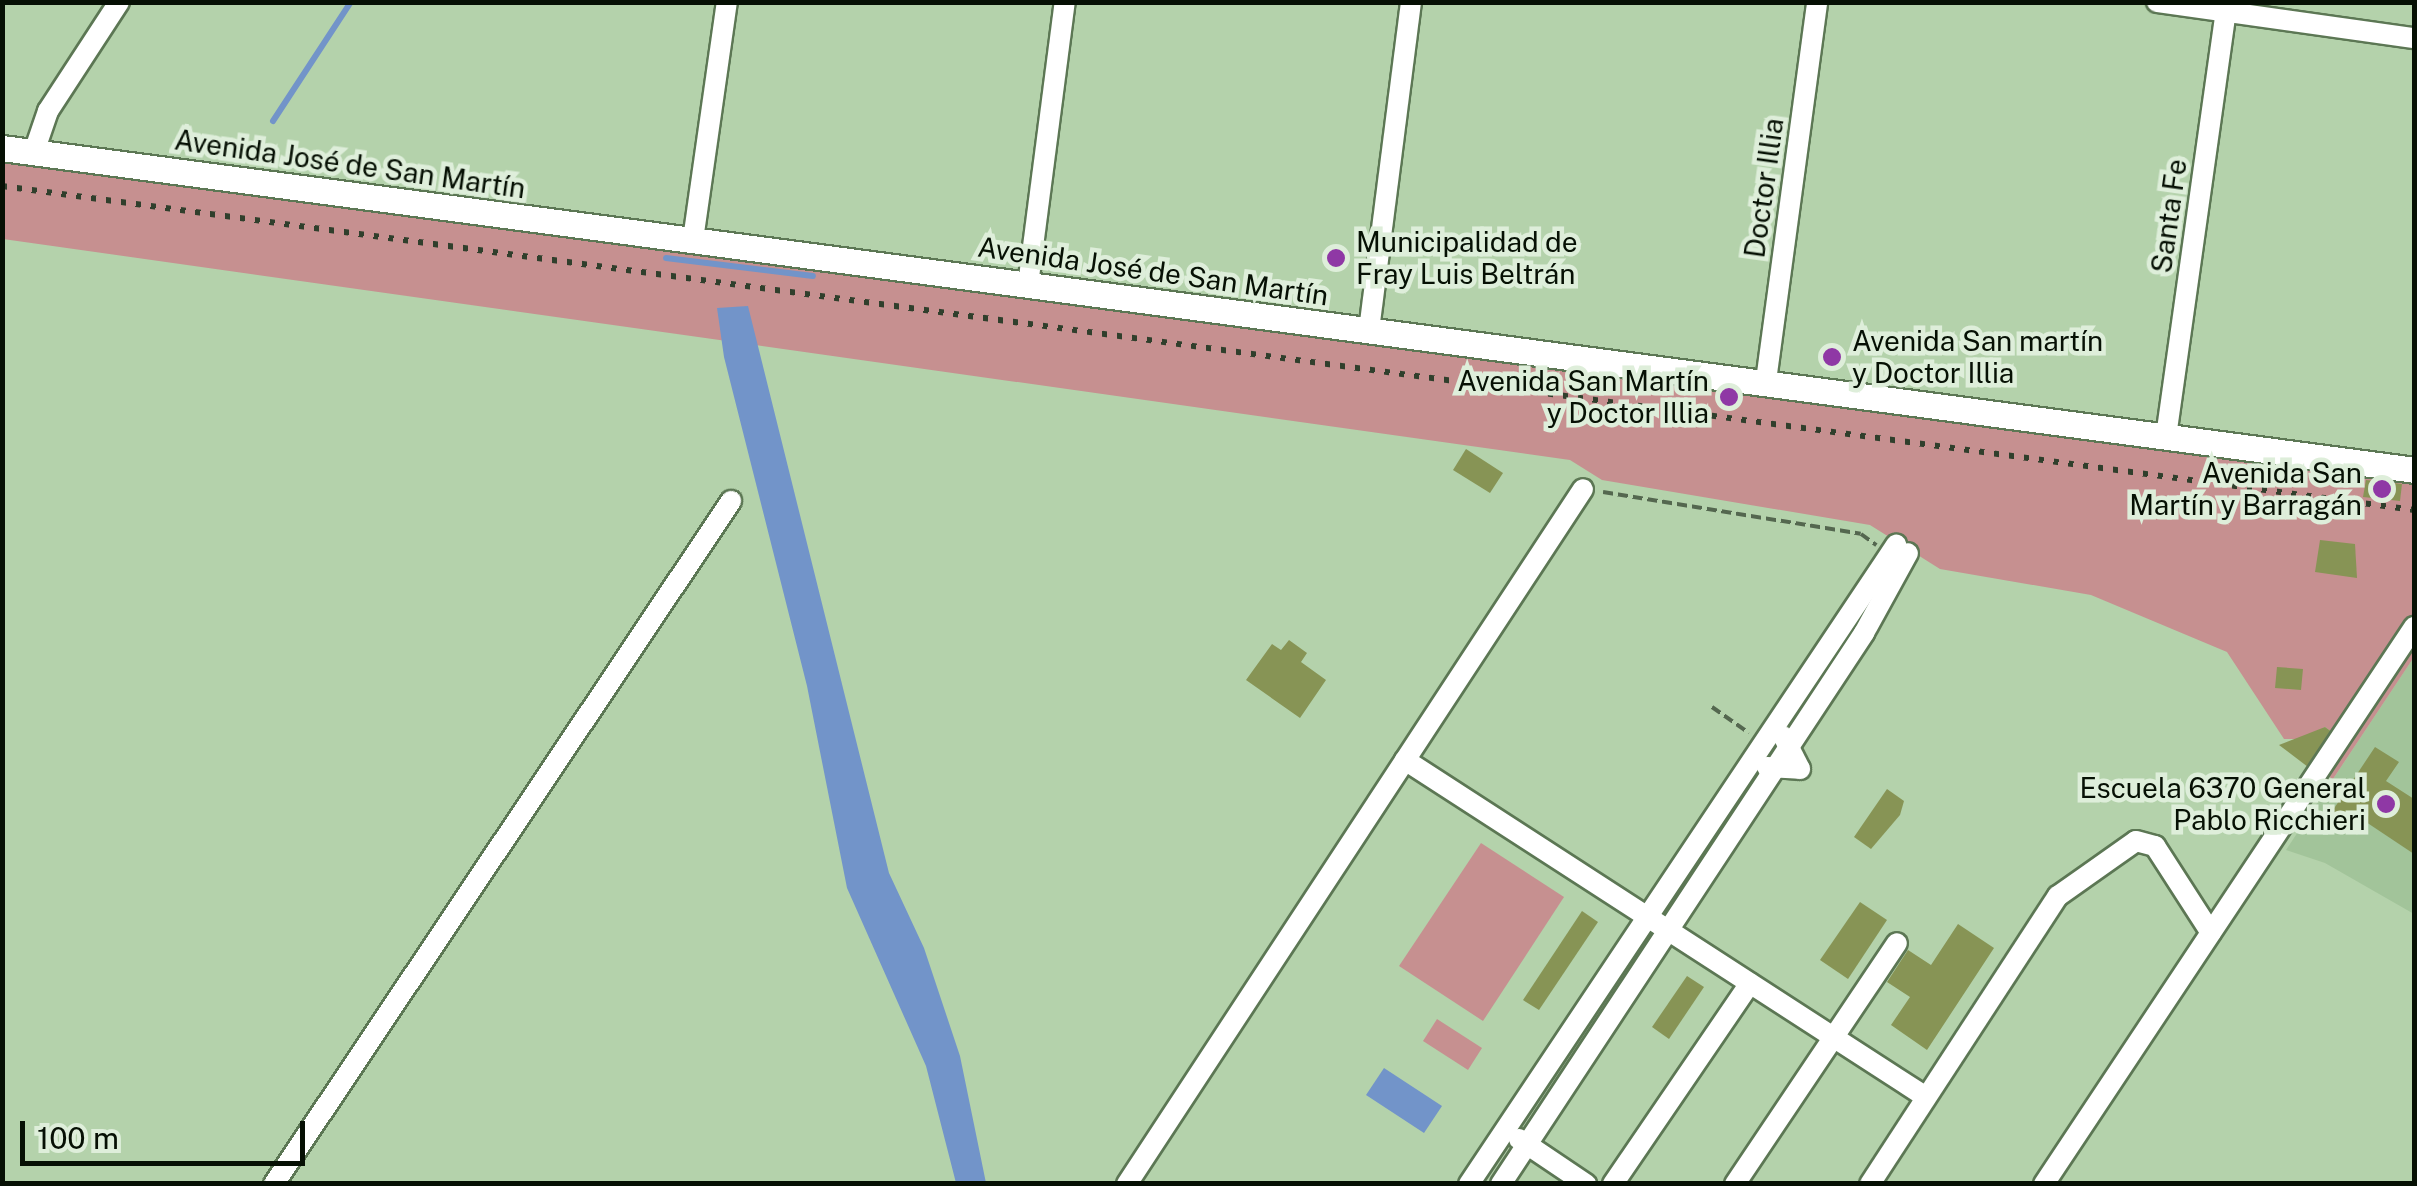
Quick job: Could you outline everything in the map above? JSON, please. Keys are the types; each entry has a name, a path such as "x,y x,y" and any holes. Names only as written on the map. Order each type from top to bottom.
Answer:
{"main road":[{"name":"Avenida José de San Martín","path":"2,148 2414,470"}],"street":[{"path":"34,152 48,110 119,2"},
{"path":"693,240 727,2"},
{"path":"1028,286 1066,2"},
{"path":"1369,330 1411,2"},
{"name":"Doctor Illia","path":"1766,382 1817,2"},
{"path":"2156,2 2226,7 2414,38"},
{"name":"Santa Fe","path":"2166,437 2226,7"},
{"path":"1127,1184 1583,489"},
{"path":"274,1184 731,501"},
{"path":"1773,770 1800,768 1792,742 1898,551"},
{"path":"1469,1184 1763,743 1898,551"},
{"path":"2044,1184 2414,627"},
{"path":"1763,743 1792,742"},
{"path":"1763,743 1773,770"},
{"path":"1405,760 1926,1098"},
{"path":"1501,1184 1773,770"},
{"path":"1870,1184 2058,896 2136,841 2155,846 2211,933"},
{"path":"1734,1184 1897,944"},
{"path":"1613,1184 1750,983"},
{"path":"1506,1129 1586,1184"}],"path":[{"path":"1583,489 1861,534 1898,551"},
{"path":"1712,707 1763,743"}],"shaded area":[{"path":"3,148 2414,470 2414,657 2333,779 2324,774 2346,742 2325,727 2305,739 2284,739 2227,652 2091,595 1940,569 1870,525 1602,480 1570,460 3,239"},
{"path":"2414,657 2414,914 2325,863 2286,850"},
{"path":"1481,843 1564,897 1483,1021 1399,966"},
{"path":"1437,1019 1482,1048 1468,1070 1423,1041"}],"water":[{"path":"748,306 889,873 924,948 960,1056 986,1183 956,1183 926,1066 847,888 807,686 724,357 717,308"},
{"path":"1384,1068 1442,1106 1424,1133 1366,1095"}],"building":[{"path":"1466,449 1503,473 1490,493 1453,470"},
{"path":"2366,480 2402,484 2400,501 2363,497"},
{"path":"2320,540 2355,544 2357,578 2315,572"},
{"path":"1289,640 1307,653 1301,662 1326,680 1300,718 1246,680 1272,644 1281,650"},
{"path":"2277,667 2303,669 2301,690 2275,688"},
{"path":"2325,727 2332,732 2308,767 2279,745"},
{"path":"2375,747 2399,762 2386,781 2414,799 2414,854 2354,814 2346,827 2329,816"},
{"path":"1887,789 1904,801 1900,815 1871,849 1854,837"},
{"path":"1860,902 1887,920 1848,979 1820,960"},
{"path":"1582,911 1598,922 1539,1010 1523,1000"},
{"path":"1958,924 1994,948 1927,1050 1891,1025 1910,997 1887,982 1908,950 1931,965"},
{"path":"1687,976 1704,987 1669,1039 1652,1027"}],"waterway":[{"path":"273,121 351,2"},
{"path":"666,258 813,276"}],"railway":[{"path":"2,186 2414,510"}],"place":[{"name":"Municipalidad de Fray Luis Beltrán","path":"1336,258"},
{"name":"Avenida San martín y Doctor Illia","path":"1832,357"},
{"name":"Avenida San Martín y Doctor Illia","path":"1729,397"},
{"name":"Avenida San Martín y Barragán","path":"2382,489"},
{"name":"Escuela 6370 General Pablo Ricchieri","path":"2386,804"}]}
